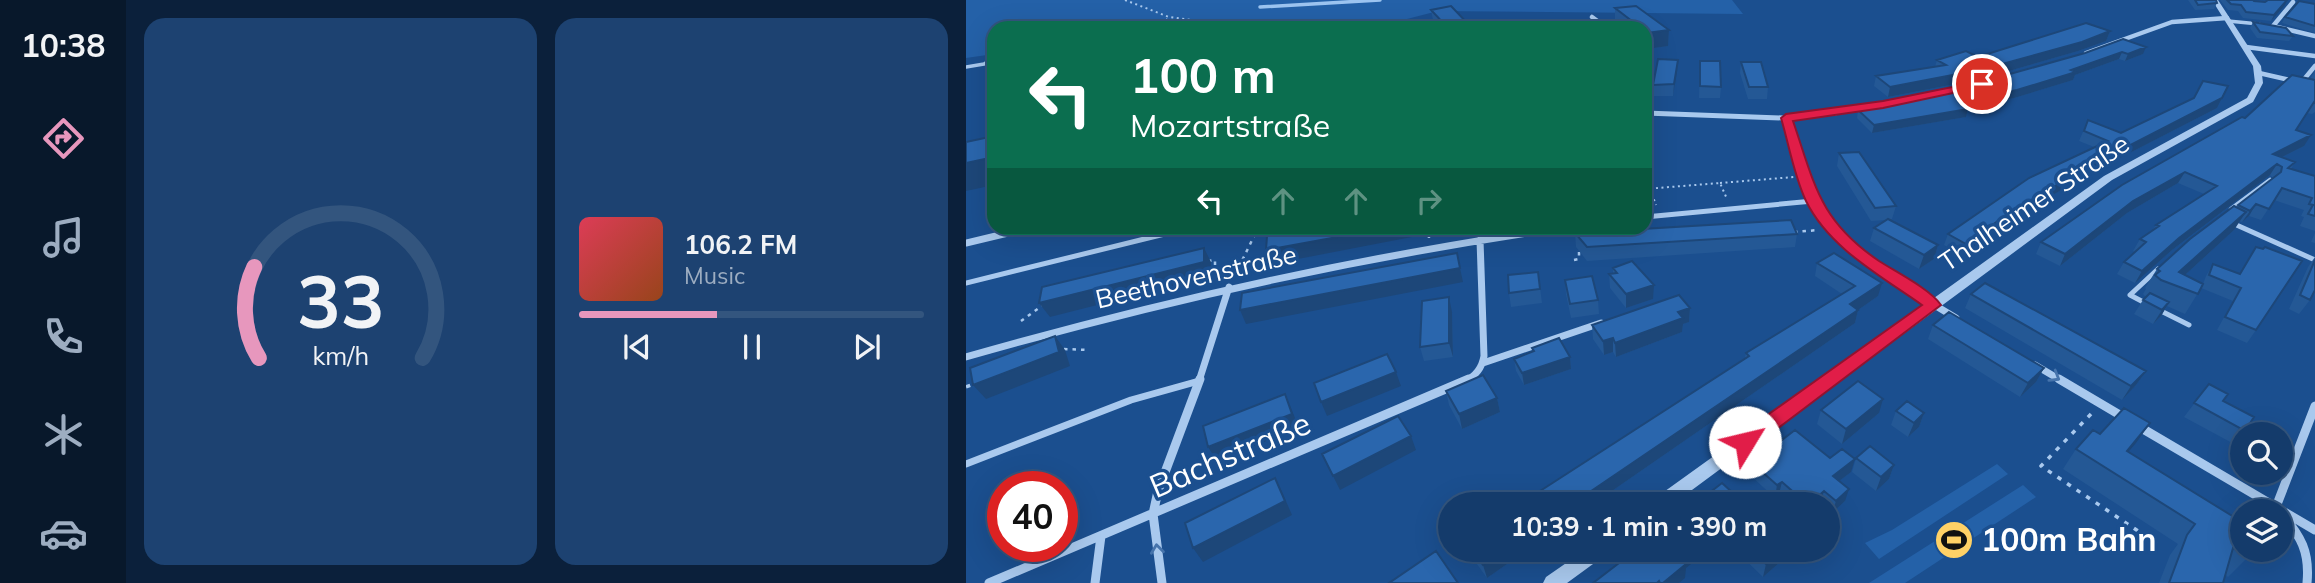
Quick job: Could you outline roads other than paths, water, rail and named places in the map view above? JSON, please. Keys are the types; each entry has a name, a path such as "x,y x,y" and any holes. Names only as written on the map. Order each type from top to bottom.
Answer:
{"street":[{"path":"2215,0 2246,47 2259,73 2304,84 2315,65"},
{"path":"2286,0 2304,4"},
{"path":"2293,2 2273,26 2315,36"},
{"path":"1592,17 1597,21"},
{"path":"2080,56 2167,22 2199,17 2228,19"},
{"path":"2246,47 2315,56"},
{"name":"Thalheimer Straße","path":"1676,492 2108,178 2243,106 2255,93 2259,73"},
{"path":"1652,113 1786,118 1834,113 1914,98"},
{"path":"1786,118 1813,201 1833,230 1863,256 1933,305 1969,326"},
{"path":"1652,217 1813,201"},
{"path":"966,243 1000,235"},
{"name":"Beethovenstraße","path":"966,357 1229,287 1514,235"},
{"path":"1480,240 1483,363"},
{"path":"1162,583 1153,514 1158,491 1199,381 1229,287"},
{"name":"Bachstraße","path":"989,583 1472,378 1483,363 1607,321"},
{"path":"2029,361 2260,499"},
{"path":"2282,499 2315,406"},
{"path":"2293,518 2315,530"},
{"path":"2293,527 2305,540 2309,569 2306,583"},
{"path":"1095,583 1101,536"},
{"path":"1552,583 1581,562"}],"lane":[{"path":"2228,19 2273,26"},
{"path":"966,67 987,62"},
{"path":"2230,210 2270,180"},
{"path":"2220,218 2315,260"},
{"path":"966,283 1161,235"},
{"path":"2166,262 2130,295 2189,325"},
{"path":"966,464 1130,400 1199,381"}],"waterway":[{"path":"1260,7 1380,0"}],"place":[{"name":"100m Bahn","path":"1954,540"}]}
